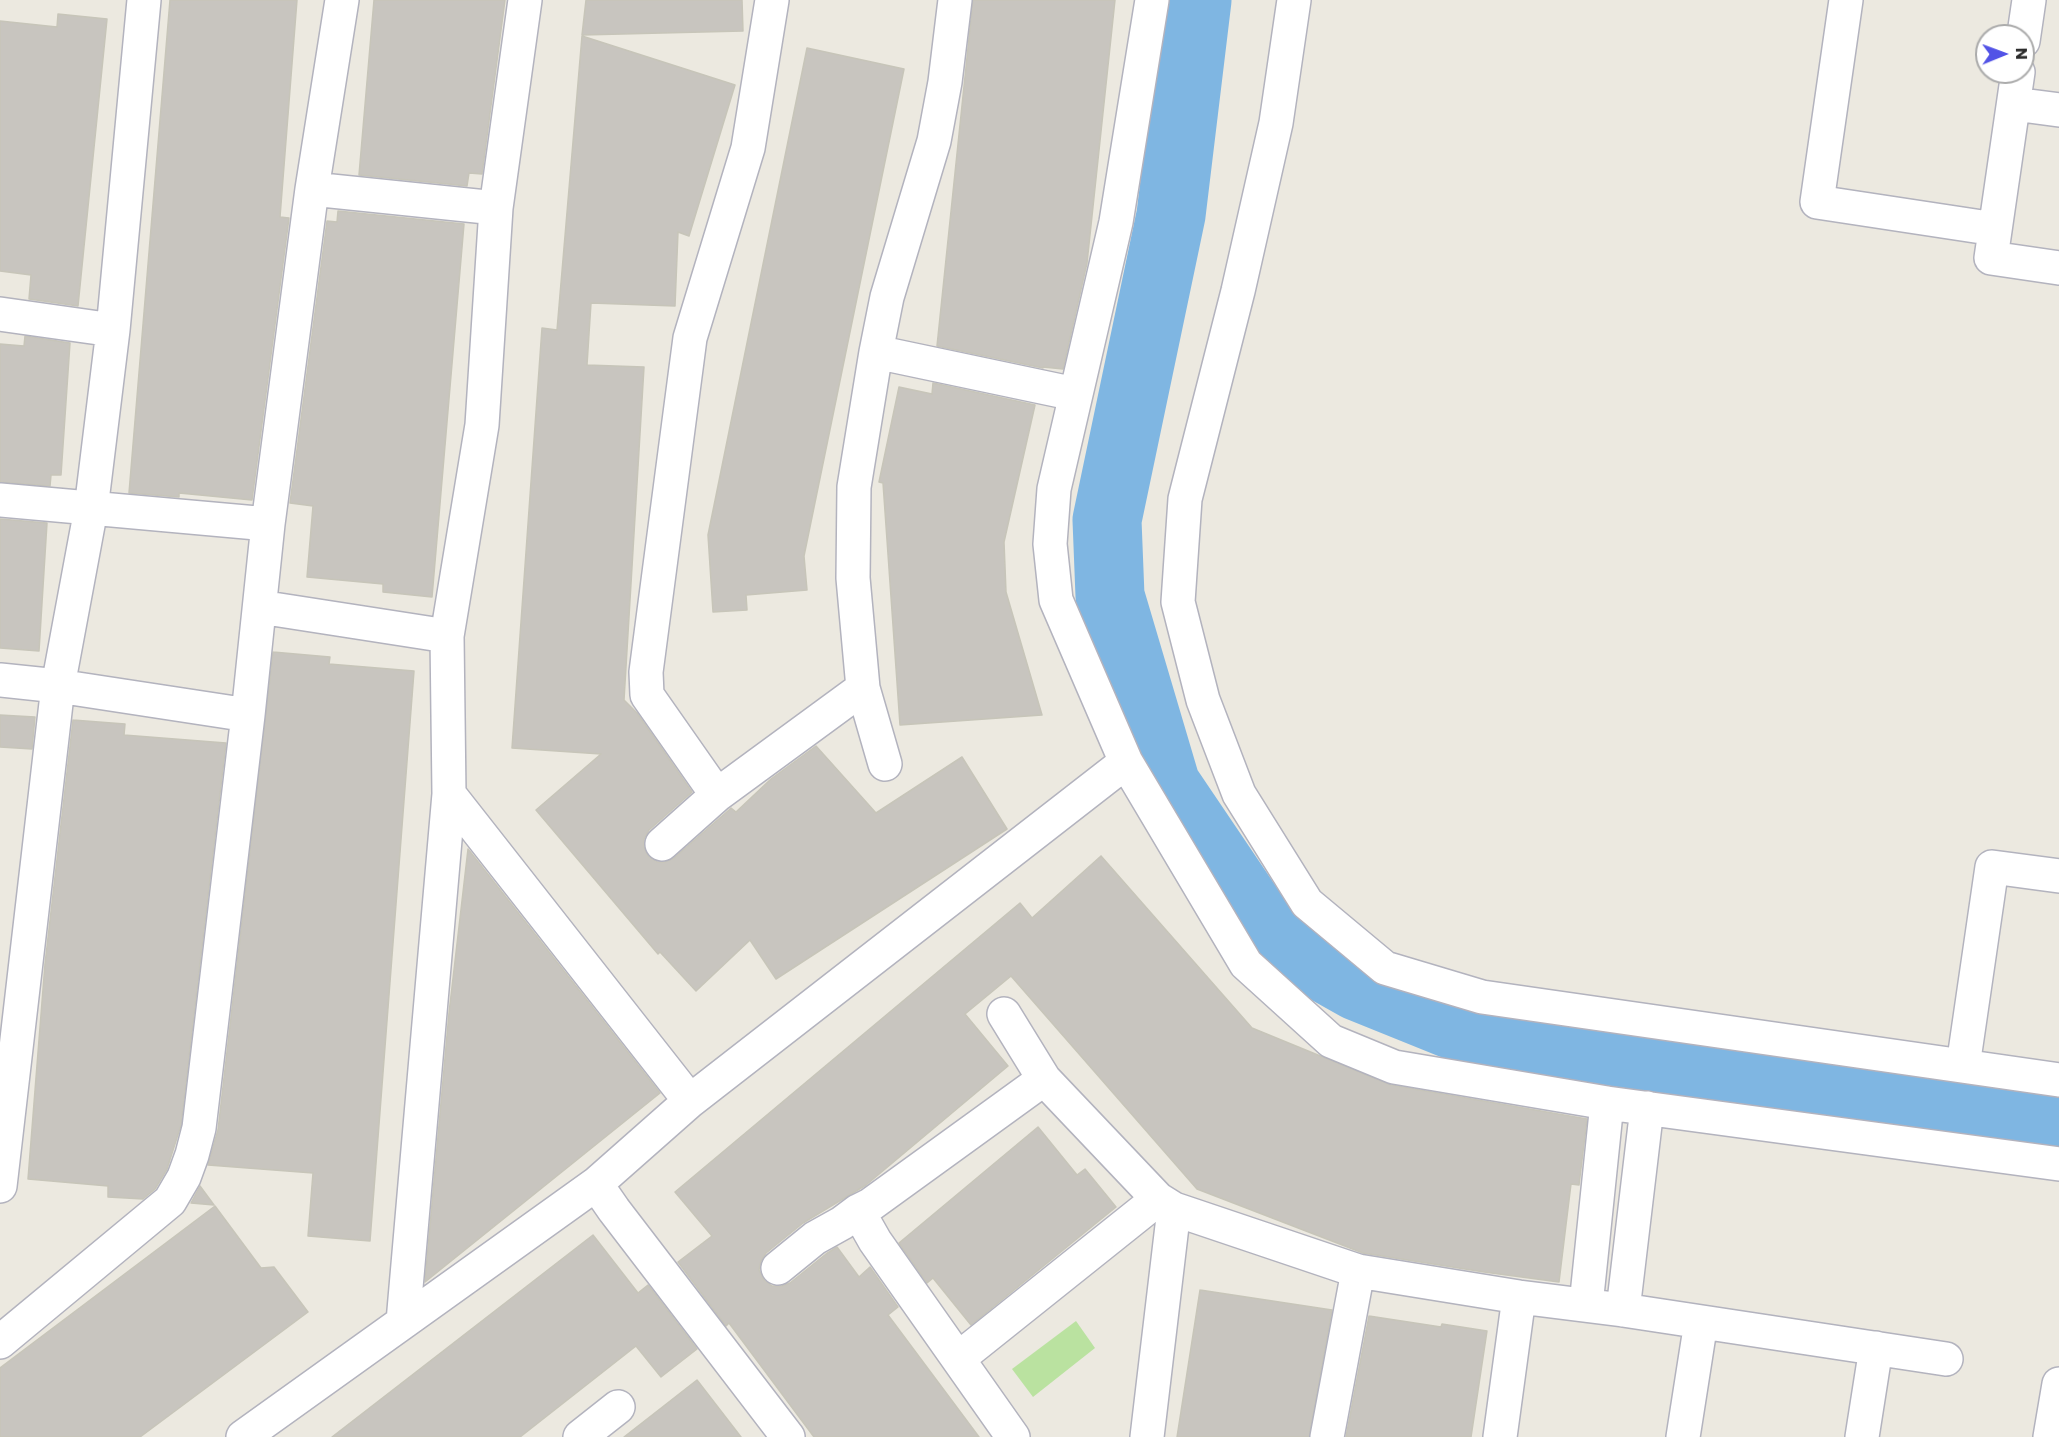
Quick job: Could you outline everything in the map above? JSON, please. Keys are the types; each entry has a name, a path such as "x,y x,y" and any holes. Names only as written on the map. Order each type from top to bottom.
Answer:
{"street":[{"path":"0,1186 58,686 91,509 113,330 144,0"},
{"path":"0,1342 170,1201 188,1166 199,1128 248,715 268,524 312,189 342,0"},
{"path":"403,1322 449,794 447,636 482,425 496,208 525,0"},
{"path":"717,795 648,695 646,672 690,338 748,148 772,0"},
{"path":"885,765 863,688 853,579 854,487 887,297 934,141 956,0"},
{"path":"1152,0 1116,222 1054,489 1050,544 1056,600 1126,762 1246,964 1331,1041 1394,1067 1607,1103 2059,1164"},
{"path":"1294,0 1276,123 1238,291 1185,499 1178,602 1203,700 1239,794 1307,903 1385,968 1482,997 2059,1080"},
{"path":"1846,0 1817,202 1995,229"},
{"path":"2025,24 2029,0"},
{"path":"2016,84 1991,258 2059,268"},
{"path":"2014,104 2059,110"},
{"path":"312,189 496,208"},
{"path":"0,314 113,330"},
{"path":"876,352 1075,394"},
{"path":"0,500 268,524"},
{"path":"260,607 447,636"},
{"path":"0,680 58,686 248,715"},
{"path":"662,844 717,795 863,688"},
{"path":"243,1437 596,1184 690,1101 1126,762"},
{"path":"449,794 690,1101"},
{"path":"1963,1066 1992,867 2059,876"},
{"path":"1004,1014 1044,1079 1166,1204 1358,1270 1519,1297 1623,1310 1946,1359"},
{"path":"778,1268 815,1239 870,1205 1044,1079"},
{"path":"1586,1305 1607,1103"},
{"path":"1623,1310 1647,1108"},
{"path":"596,1184 788,1437"},
{"path":"959,1358 1166,1204"},
{"path":"1147,1437 1166,1204"},
{"path":"858,1211 875,1241 1013,1437"},
{"path":"1327,1437 1358,1270"},
{"path":"1500,1437 1519,1297"},
{"path":"1683,1437 1701,1322"},
{"path":"1863,1437 1876,1348"},
{"path":"2050,1437 2059,1384"},
{"path":"580,1437 618,1407"}],"green space":[{"path":"1076,1321 1095,1348 1033,1397 1012,1369"}],"building":[{"path":"170,0 297,0 280,217 289,218 252,500 179,493 179,497 129,493"},
{"path":"374,0 505,0 482,174 469,173 467,186 359,175"},
{"path":"586,0 742,0 743,31 582,35"},
{"path":"973,0 1115,0 1087,263 1063,369 1043,368 937,346"},
{"path":"58,14 107,19 78,306 29,299 31,275 0,271 0,21 57,27"},
{"path":"582,36 735,85 689,236 678,232 675,306 591,303 587,365 644,367 624,700 637,713 692,792 649,830 644,839 644,847 648,856 657,862 665,862 674,858 731,808 736,812 771,779 816,746 876,813 962,757 1007,829 776,979 750,940 696,991 660,952 658,954 536,810 601,754 512,748 542,328 557,330"},
{"path":"807,48 904,69 804,556 807,590 746,595 747,610 713,612 708,535"},
{"path":"338,211 464,224 432,597 383,592 383,584 307,577 313,506 290,503 327,221 337,222"},
{"path":"25,336 70,343 61,475 51,475 50,486 0,482 0,344 24,346"},
{"path":"933,383 1035,405 1004,542 1006,592 1042,715 900,725 883,483 879,482 899,387 932,394"},
{"path":"0,519 47,523 39,651 0,648"},
{"path":"273,652 330,657 329,664 414,671 370,1241 308,1236 313,1173 208,1165 218,1130"},
{"path":"0,715 35,717 32,749 0,747"},
{"path":"73,720 125,724 124,735 226,743 181,1125 167,1169 155,1189 143,1199 108,1197 108,1186 28,1179 45,964"},
{"path":"468,849 660,1093 425,1282 449,1013"},
{"path":"1101,856 1252,1028 1391,1085 1587,1119 1579,1185 1571,1184 1559,1282 1363,1253 1197,1189 1011,976 965,1014 1008,1066 866,1185 803,1223 766,1253 759,1270 764,1280 772,1286 782,1286 790,1283 837,1247 859,1277 870,1267 898,1307 888,1315 979,1437 814,1437 729,1323 726,1326 678,1262 712,1236 675,1192 1020,903 1032,918"},
{"path":"1038,1127 1077,1175 1085,1169 1116,1207 971,1325 933,1278 927,1283 899,1243"},
{"path":"200,1186 214,1205 191,1203"},
{"path":"215,1206 261,1268 274,1267 308,1312 140,1437 0,1437 0,1368"},
{"path":"593,1235 638,1293 648,1285 697,1349 661,1377 636,1346 520,1437 332,1437"},
{"path":"1200,1290 1332,1310 1309,1437 1177,1437"},
{"path":"1369,1316 1441,1327 1442,1324 1487,1331 1471,1437 1346,1437"},
{"path":"697,1380 741,1437 624,1437"}],"waterway":[{"path":"1197,0 1171,215 1107,520 1110,596 1166,785 1268,936 1357,986 1466,1030 2059,1116"}]}
